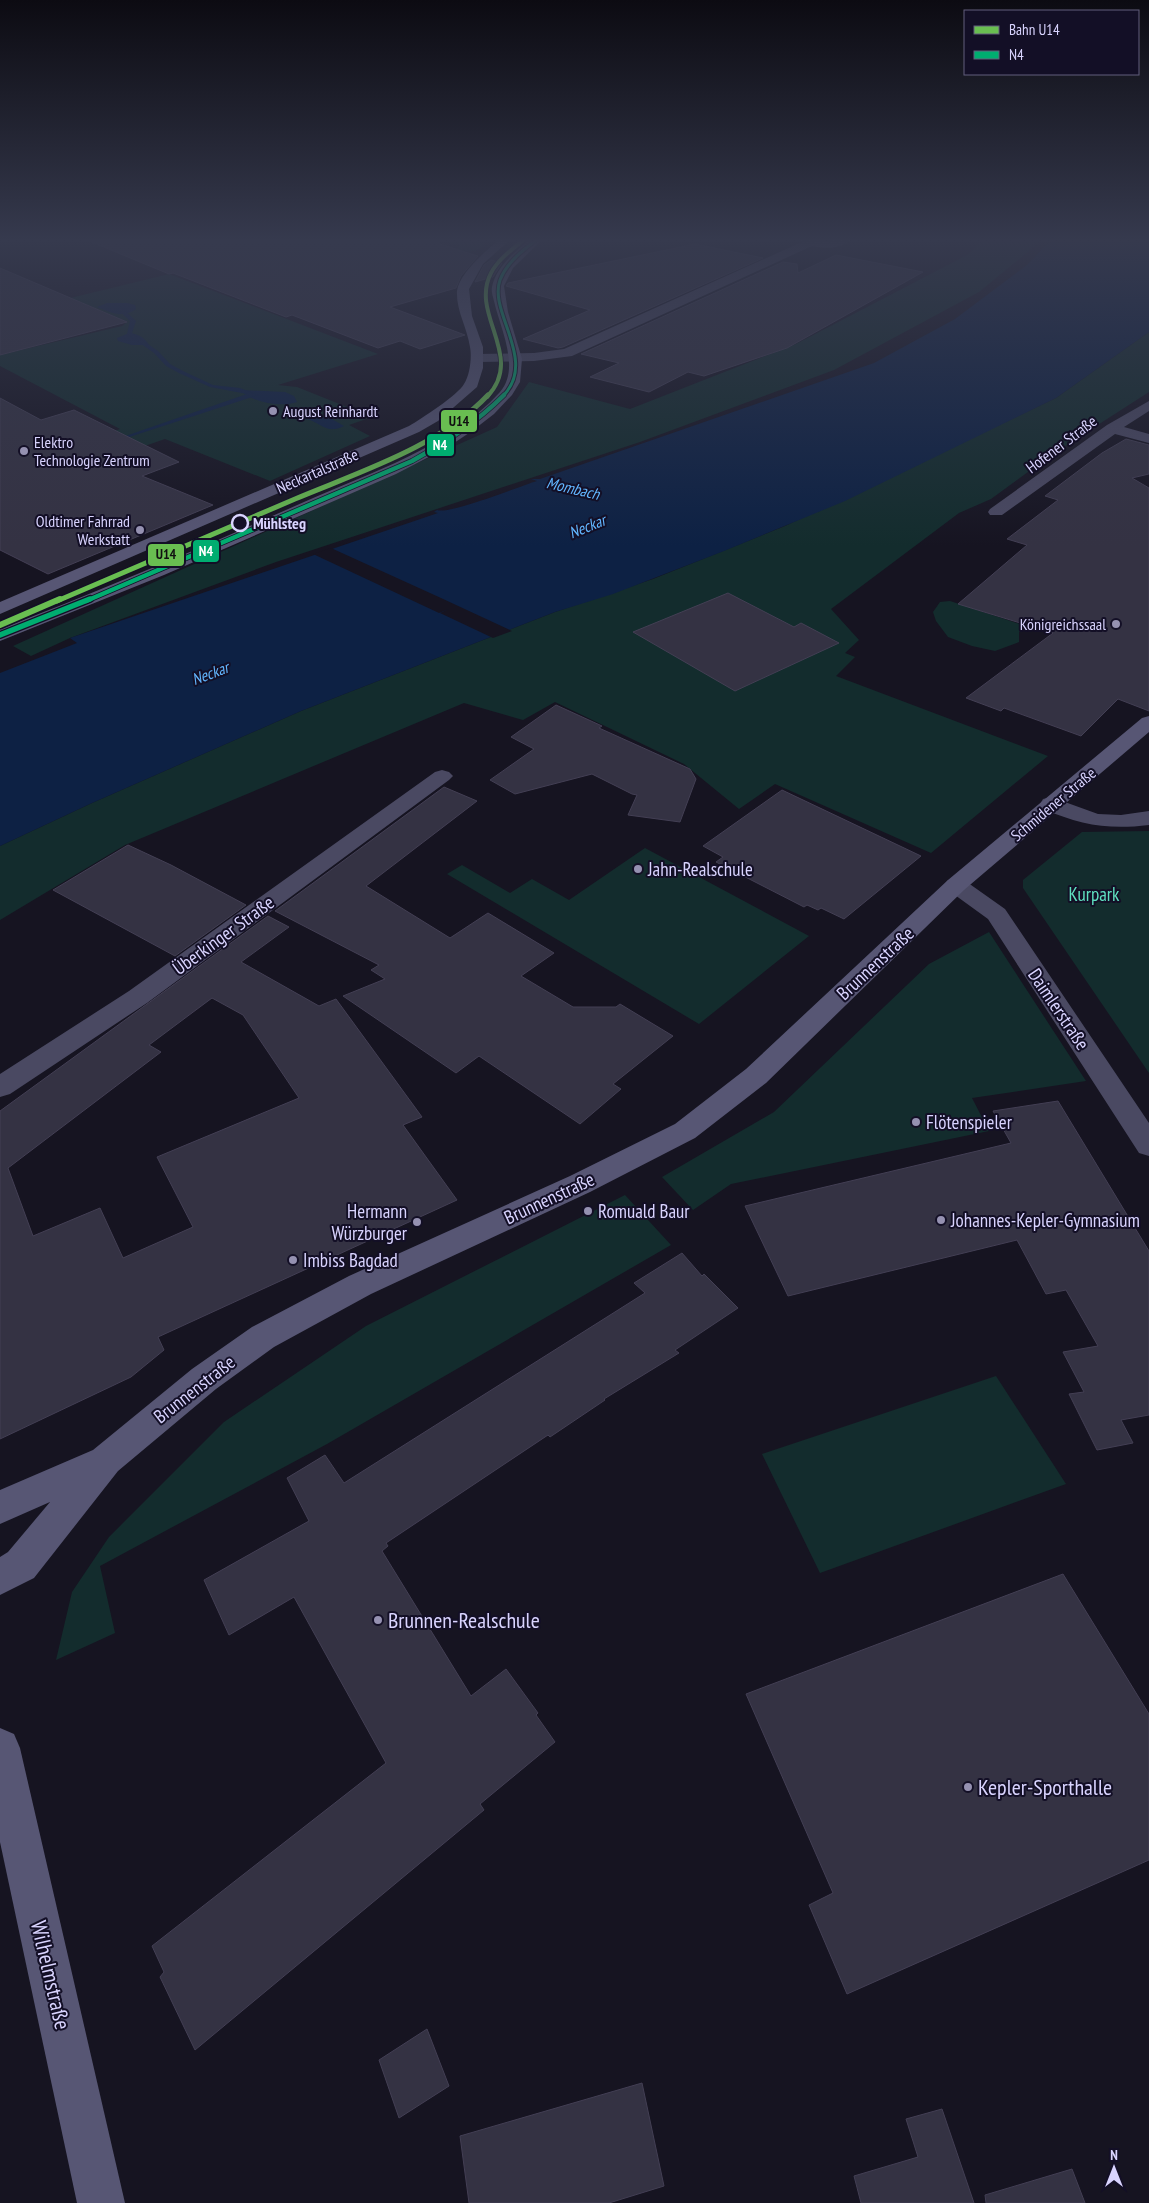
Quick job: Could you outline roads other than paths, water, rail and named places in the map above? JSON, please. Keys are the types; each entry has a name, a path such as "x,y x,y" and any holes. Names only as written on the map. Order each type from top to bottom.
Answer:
{"main road":[{"name":"Neckartalstraße","path":"0,609 414,429 434,418 470,388 476,368 477,347 475,341"},
{"name":"Neckartalstraße","path":"0,635 168,569 400,464 452,438 486,415 508,391 515,372 516,358 510,341"},
{"name":"Schmidener Straße","path":"956,885 1149,722"},
{"name":"Brunnenstraße","path":"0,1577 22,1565 106,1460 204,1379 263,1337 360,1285 580,1184 685,1131 756,1076 956,885"},
{"name":"Brunnenstraße","path":"0,1508 106,1460"},
{"name":"Wilhelmstraße","path":"0,1748 101,2203"}],"street":[{"path":"477,358 516,358 568,354 596,341"},
{"name":"Hofener Straße","path":"996,512 1032,489 1112,428 1149,405"},
{"path":"1112,428 1149,439"},
{"name":"Überkinger Straße","path":"0,1087 138,997 442,776"},
{"path":"1051,804 1087,820 1111,822 1149,818"},
{"name":"Daimlerstraße","path":"956,885 997,914 1149,1146"}],"water":[{"path":"118,341 146,341 149,345 132,345"},
{"name":"Neckar","path":"915,341 1137,341 1056,398 845,501 613,594 555,612 301,711 92,803 0,846 0,673 77,643 70,638 438,513 434,512 437,510 455,508 485,499 537,481 531,479 540,479 874,363"},
{"path":"240,390 285,392 294,396 297,402 291,404 267,403 251,398"},
{"path":"287,409 305,412 310,416 330,418 344,426 334,429 326,428 310,420 287,414 285,411"}],"waterway":[{"name":"Mombach","path":"140,341 156,352 168,365 181,372 212,386 240,390 252,394"},
{"path":"113,442 252,394"}],"rail line":[{"name":"U14","path":"0,625 374,466 444,431 477,407 490,394 498,380 501,367 501,353 497,341"}],"place":[{"name":"August Reinhardt","path":"273,411"},
{"name":"Elektro Technologie Zentrum","path":"24,451"},
{"name":"Mühlsteg","path":"240,523"},
{"name":"Oldtimer Fahrrad Werkstatt","path":"140,530"},
{"name":"Königreichssaal","path":"1116,624"},
{"name":"Jahn-Realschule","path":"638,869"},
{"name":"Flötenspieler","path":"916,1122"},
{"name":"Romuald Baur","path":"588,1211"},
{"name":"Johannes-Kepler-Gymnasium","path":"941,1220"},
{"name":"Hermann Würzburger","path":"417,1222"},
{"name":"Imbiss Bagdad","path":"293,1260"},
{"name":"Brunnen-Realschule","path":"378,1620"},
{"name":"Kepler-Sporthalle","path":"968,1787"}],"park label":[{"name":"Kurpark","path":"1094,894"}]}
